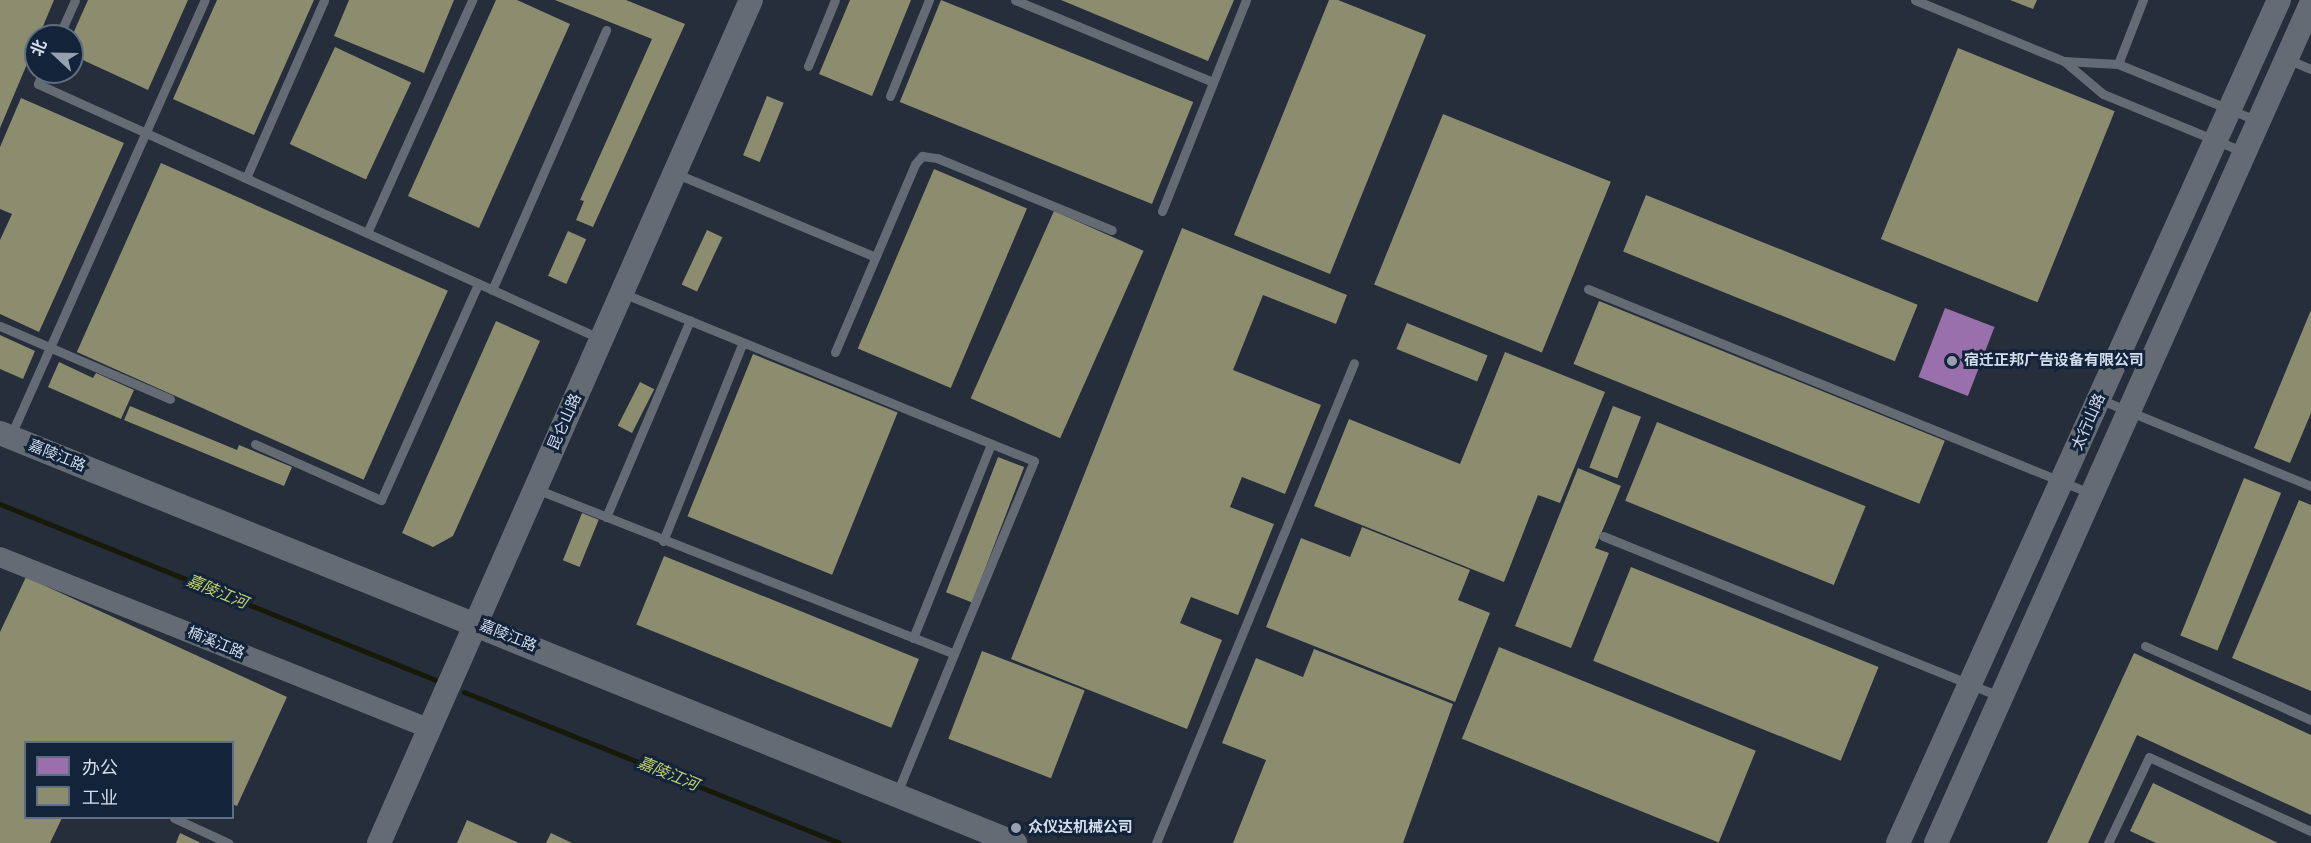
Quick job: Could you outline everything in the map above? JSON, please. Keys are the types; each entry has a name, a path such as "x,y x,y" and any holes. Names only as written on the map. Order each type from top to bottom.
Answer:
{"street":[{"name":"昆仑山路","path":"379,843 751,0"},
{"name":"太行山路","path":"1898,843 2279,0"},
{"path":"1936,843 2311,4"},
{"name":"嘉陵江路","path":"5,435 476,623 1016,843"},
{"name":"楠溪江路","path":"0,557 431,729"}],"lane":[{"path":"64,24 75,0"},
{"path":"5,435 50,347 205,0"},
{"path":"246,178 324,0"},
{"path":"367,233 472,0"},
{"path":"808,66 836,0"},
{"path":"890,96 929,0"},
{"path":"1014,0 1213,82"},
{"path":"1162,211 1246,0"},
{"path":"1915,0 2064,61 2103,94 2245,152"},
{"path":"2118,64 2143,0"},
{"path":"492,290 606,30"},
{"path":"2287,59 2311,69"},
{"path":"2064,61 2118,64 2259,121"},
{"path":"38,84 602,339"},
{"path":"835,351 915,164 922,156 937,158 1112,230"},
{"path":"675,173 875,257"},
{"path":"255,444 381,500 478,284"},
{"path":"1588,289 2092,494"},
{"path":"622,293 1034,461 897,794"},
{"path":"606,517 690,320"},
{"path":"0,326 170,399"},
{"path":"663,541 743,342"},
{"path":"1156,843 1354,363"},
{"path":"2099,399 2311,486"},
{"path":"913,638 991,444"},
{"path":"536,489 954,654"},
{"path":"1603,536 2002,697"},
{"path":"2145,646 2311,720"},
{"path":"2108,843 2149,757 2311,831"},
{"path":"176,819 228,843"}],"building: 办公":[{"path":"1945,308 1994,327 1968,396 1918,377"}],"building: 工业":[{"path":"0,0 54,0 44,24 24,24 24,71 0,128"},
{"path":"88,0 188,0 148,90 84,61 84,24 77,24"},
{"path":"217,0 314,0 254,135 173,99"},
{"path":"349,0 454,0 424,73 334,36"},
{"path":"496,0 517,0 570,24 479,228 408,196"},
{"path":"555,0 626,0 685,24 593,227 576,220 584,201 580,200 652,39"},
{"path":"850,0 911,0 872,96 819,74"},
{"path":"941,0 1193,102 1152,204 900,102"},
{"path":"1061,0 1234,0 1208,61"},
{"path":"1329,0 1338,0 1426,35 1330,274 1234,235"},
{"path":"2010,0 2037,0 2033,9"},
{"path":"335,47 411,82 366,179 290,144"},
{"path":"1958,48 2115,111 2038,302 1881,239"},
{"path":"767,96 784,103 760,162 743,155"},
{"path":"21,98 124,143 39,332 0,314 0,240 12,214 0,209 0,147"},
{"path":"1443,114 1611,182 1542,352 1374,285"},
{"path":"161,163 448,291 364,480 77,352"},
{"path":"934,169 1027,208 951,388 858,348"},
{"path":"1646,195 1918,305 1895,361 1623,252"},
{"path":"1054,211 1144,251 1060,438 971,398"},
{"path":"1182,228 1347,295 1336,324 1263,295 1233,370 1321,405 1285,494 1242,477 1230,507 1274,524 1238,615 1191,597 1180,623 1222,640 1187,729 1011,659"},
{"path":"707,230 722,237 697,292 682,284"},
{"path":"568,231 586,239 566,284 548,276"},
{"path":"1599,301 1945,441 1919,504 1574,364"},
{"path":"2311,310 2311,413 2290,463 2254,448"},
{"path":"496,321 540,341 453,536 433,547 402,533"},
{"path":"1407,323 1488,356 1477,382 1397,349"},
{"path":"0,335 35,351 23,379 0,369"},
{"path":"1505,352 1605,392 1560,503 1538,495 1504,582 1314,506 1349,419 1460,464"},
{"path":"753,354 898,412 832,575 687,516"},
{"path":"59,362 93,378 96,373 134,390 121,419 48,387"},
{"path":"640,382 654,389 632,433 618,426"},
{"path":"130,406 237,450 239,445 292,467 284,486 124,420"},
{"path":"1613,406 1641,417 1617,478 1589,468"},
{"path":"1657,422 1866,506 1834,585 1625,501"},
{"path":"998,457 1024,467 972,602 946,592"},
{"path":"1578,468 1621,486 1595,548 1609,553 1571,648 1515,626"},
{"path":"2244,478 2281,493 2217,651 2180,636"},
{"path":"2299,500 2311,505 2311,691 2232,658"},
{"path":"582,513 599,520 580,567 563,560"},
{"path":"1362,527 1470,570 1458,600 1490,613 1455,702 1266,627 1301,538 1350,557"},
{"path":"664,556 919,659 891,728 636,625"},
{"path":"1631,567 1879,667 1841,761 1593,661"},
{"path":"26,577 287,697 237,806 234,805 234,741 24,741 24,819 62,819 50,843 0,843 0,632"},
{"path":"1499,647 1756,751 1719,843 1462,739"},
{"path":"1314,649 1453,704 1403,843 1233,843 1266,760 1222,743 1256,658 1303,677"},
{"path":"982,651 1085,690 1051,778 948,739"},
{"path":"2134,653 2311,735 2311,815 2137,735 2088,843 2047,843"},
{"path":"2153,783 2278,843 2156,843 2130,831"},
{"path":"467,820 519,843 457,843"},
{"path":"180,833 201,843 176,843"},
{"path":"551,833 572,843 546,843"}],"waterway":[{"name":"嘉陵江河","path":"0,504 435,680"},
{"name":"嘉陵江河","path":"464,692 839,843"}],"place":[{"name":"宿迁正邦广告设备有限公司","path":"1952,361"},
{"name":"众仪达机械公司","path":"1016,828"}]}
